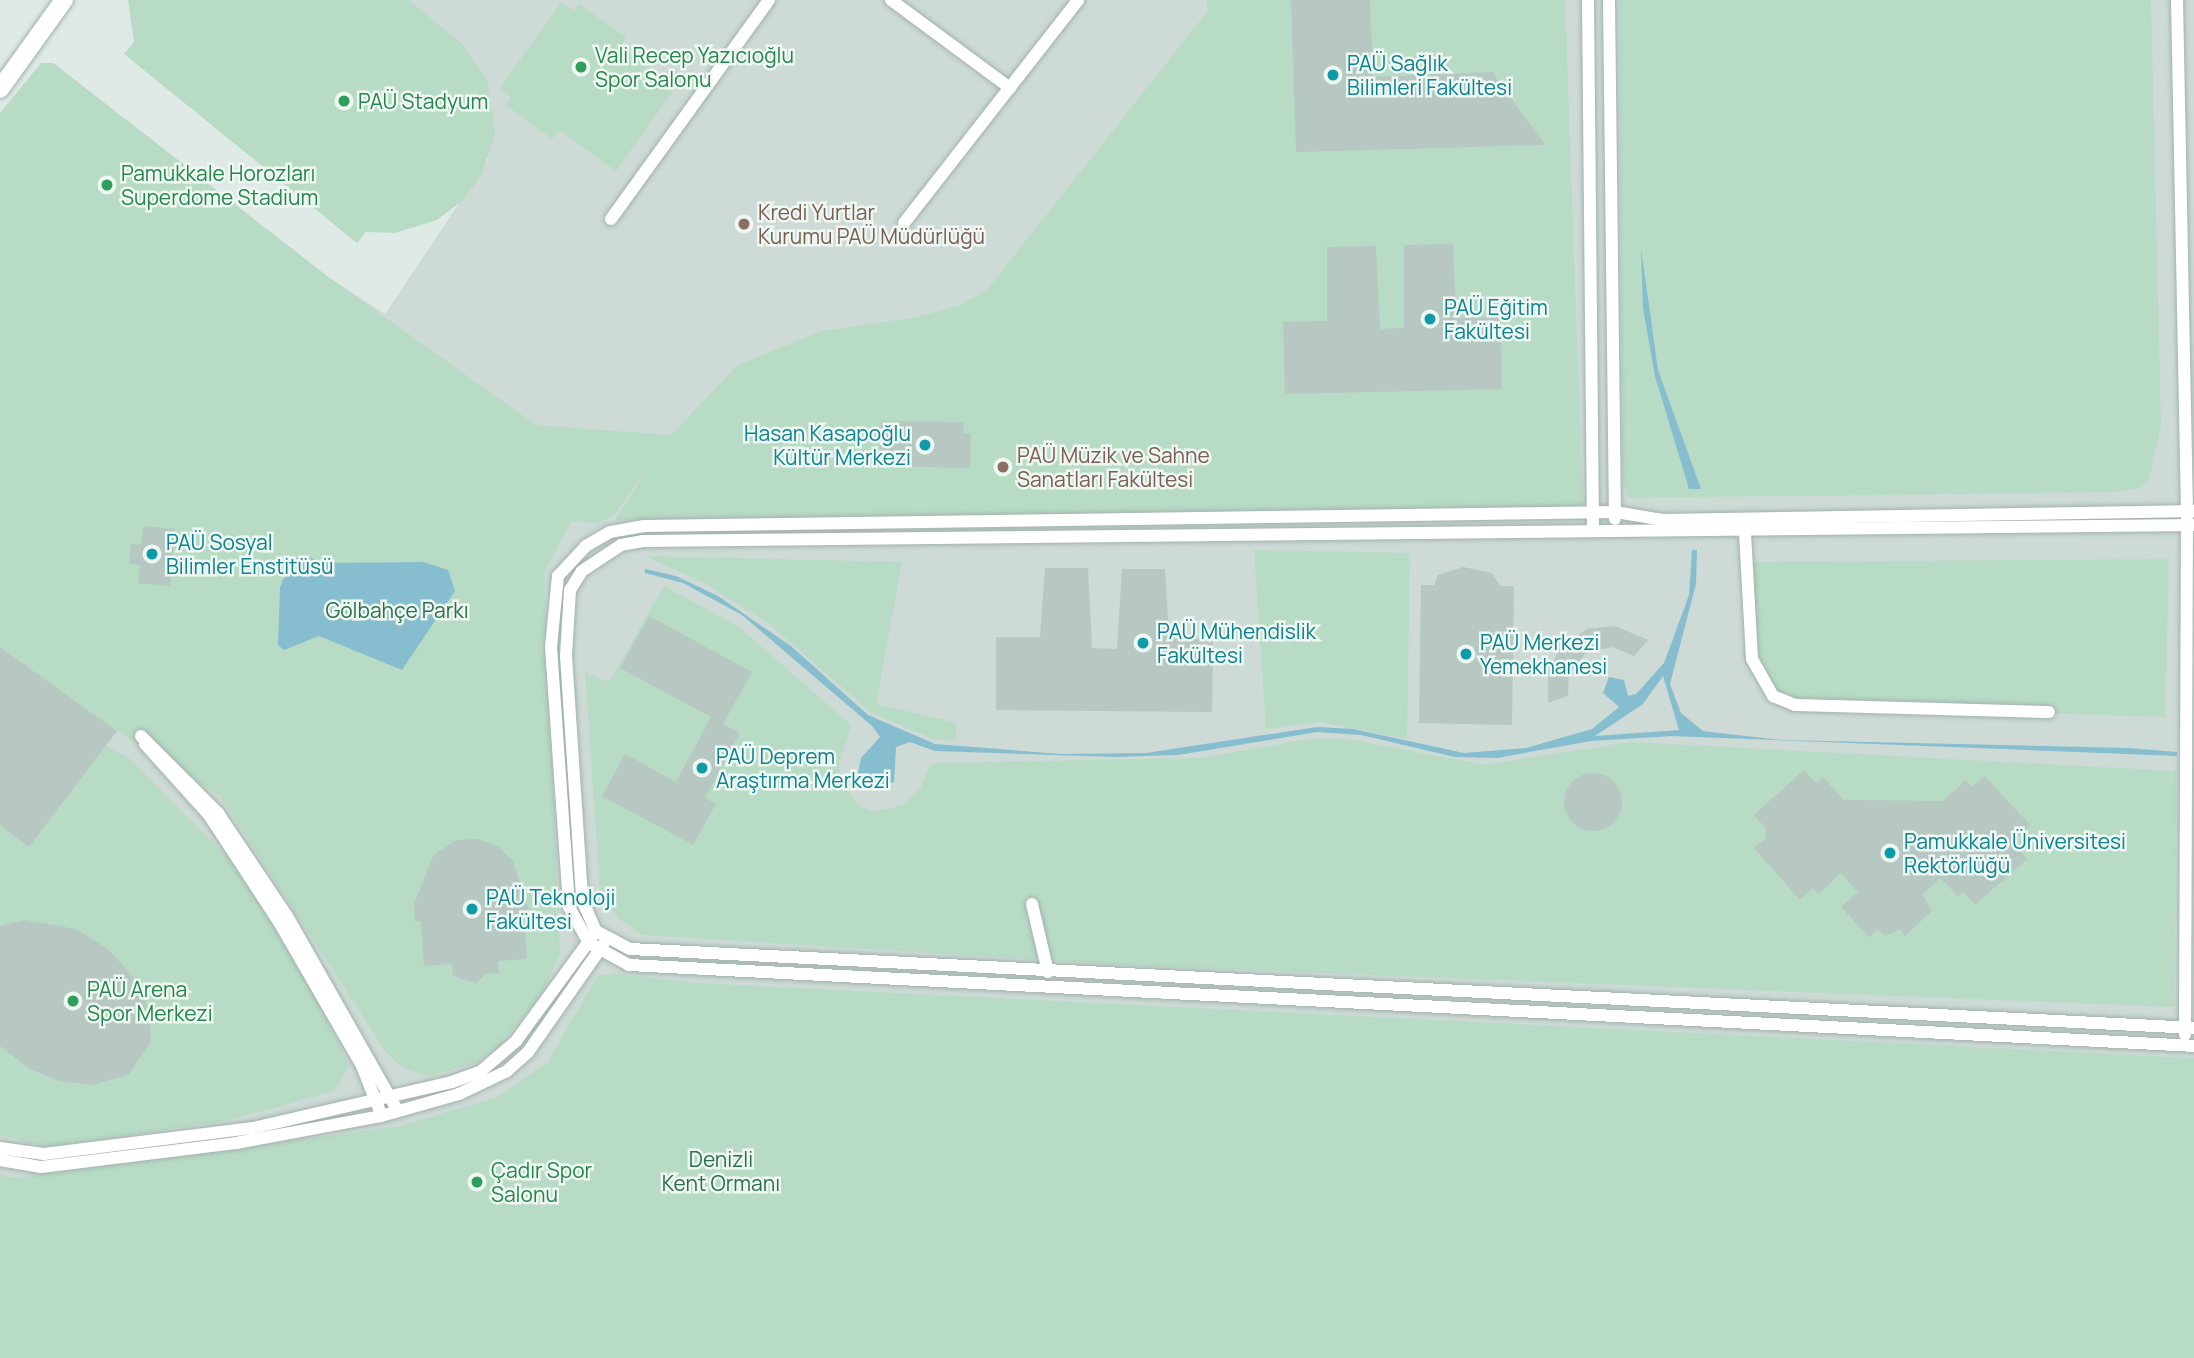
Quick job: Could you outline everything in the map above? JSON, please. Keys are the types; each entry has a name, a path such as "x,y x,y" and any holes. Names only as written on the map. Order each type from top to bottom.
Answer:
{"street":[{"path":"0,89 64,0"},
{"path":"611,219 769,0"},
{"path":"891,0 1010,88"},
{"path":"904,223 1079,0"},
{"path":"1588,0 1593,530"},
{"path":"1609,0 1616,530"},
{"path":"2177,0 2190,511 2189,1046 650,969 599,952 589,943 569,907 556,765 553,597 558,576 570,562 610,532 644,526 1593,512 1615,512 1663,520 2190,511"},
{"path":"989,539 990,521"},
{"path":"0,1160 41,1167 236,1143 381,1116 459,1094 507,1070 527,1052 599,952 601,935 582,900 569,762 566,612 570,590 582,571 621,545 643,541 1593,530 1745,533 2190,525"},
{"path":"1745,533 1752,659 1773,696 1795,705 2049,712"},
{"path":"381,1116 377,1102 279,922 209,815 152,757 141,736 218,813 287,916 398,1112"},
{"path":"1032,904 1049,959 1048,972"},
{"path":"0,1147 57,1153 253,1128 392,1099 480,1072 499,1057 589,943 601,935"},
{"path":"601,935 647,952 2189,1028"}],"shaded area":[{"path":"407,0 2194,0 2194,1058 1862,1042 0,1358 0,114 41,63 53,63 327,276 385,314 488,160"}],"green space":[{"name":"PAÜ Stadyum","path":"128,0 409,0 462,44 487,80 495,133 482,174 463,200 437,220 395,233 366,232 357,243 124,54 134,42"},
{"name":"Gölbahçe Parkı","path":"1207,0 1565,0 1583,509 990,521 615,520 652,462 614,515 598,523 571,521 544,573 560,954 542,993 498,1048 475,1063 430,1076 404,1069 386,1052 220,796 117,731 0,647 0,113 41,63 53,63 327,276 536,425 671,435 737,366 821,331 918,317 963,304 987,290 1207,12"},
{"path":"1619,0 2151,0 2161,425 2149,480 2138,489 2111,492 1629,498 1623,479"},
{"name":"Vali Recep Yazıcıoğlu Spor Salonu","path":"561,3 574,11 579,4 626,37 620,47 676,87 616,171 559,130 552,139 506,105 511,97 499,89"},
{"path":"1254,550 1410,553 1407,739 1320,722 1266,729"},
{"path":"645,556 902,562 876,704 957,723 955,741 933,739 872,713 768,623 706,584"},
{"path":"2169,559 2165,717 1795,705 1773,696 1752,659 1750,562"},
{"path":"664,586 739,627 851,725 839,765 841,782 859,806 875,812 903,805 920,789 930,765 938,763 1201,758 1309,739 1348,739 1485,765 1631,742 2176,771 2174,1007 1125,965 643,935 618,918 600,891 585,672 609,682"},
{"path":"106,746 128,757 236,866 314,993 349,1066 334,1091 226,1121 47,1147 0,1135 0,825 29,847"},
{"name":"Denizli Kent Ormanı","path":"616,974 697,983 2194,1058 2194,1358 0,1358 0,1174 14,1178 401,1126 498,1097 548,1062 597,976"}],"water":[{"path":"1641,248 1658,370 1701,489 1689,489 1655,376 1643,308"},
{"path":"1692,550 1697,550 1696,584 1670,684 1681,713 1703,731 1781,740 2127,748 2177,752 2177,756 1672,736 1591,741 1497,758 1455,757 1361,735 1317,732 1178,755 1116,757 935,751 910,742 896,747 894,782 873,790 860,781 858,773 861,758 880,737 872,726 742,615 683,583 645,573 645,569 676,576 718,596 792,647 868,715 935,744 1061,754 1146,753 1317,727 1353,729 1464,753 1526,748 1592,729 1619,707 1603,693 1609,677 1624,680 1628,696 1636,694 1664,663 1689,595","holes":["1663,676 1679,730 1595,736 1643,704"]},
{"path":"303,556 330,563 423,562 448,570 455,591 402,670 319,636 284,650 278,645 280,587 292,560"}],"building":[{"name":"PAÜ Sağlık Bilimleri Fakültesi","path":"1291,0 1370,0 1373,77 1492,72 1545,145 1296,152"},
{"name":"PAÜ Eğitim Fakültesi","path":"1453,244 1456,318 1500,317 1502,389 1285,394 1283,322 1327,321 1327,247 1376,246 1380,329 1404,328 1404,245"},
{"name":"Hasan Kasapoğlu Kültür Merkezi","path":"881,421 964,422 963,433 971,433 970,468 880,466"},
{"name":"PAÜ Sosyal Bilimler Enstitüsü","path":"143,526 175,529 170,586 138,583 140,565 129,564 131,544 141,545"},
{"name":"PAÜ Merkezi Yemekhanesi","path":"1463,567 1492,573 1500,586 1514,586 1512,725 1419,723 1421,585 1434,585 1438,575"},
{"name":"PAÜ Mühendislik Fakültesi","path":"1045,568 1088,568 1092,648 1117,649 1122,569 1165,569 1169,638 1213,639 1212,712 996,710 996,637 1040,637"},
{"path":"649,616 752,672 723,724 740,733 705,798 716,804 693,845 602,796 625,754 676,782 711,717 620,668"},
{"path":"1615,626 1648,640 1634,656 1612,647 1587,652 1569,673 1568,696 1548,703 1548,672 1561,647 1587,629"},
{"path":"0,647 117,731 29,847 0,825"},
{"name":"Pamukkale Üniversitesi Rektörlüğü","path":"1804,770 1816,783 1823,777 1844,800 1943,801 1966,780 1972,787 1985,776 2030,825 2018,836 2016,847 2027,859 1975,905 1963,892 1958,897 1941,878 1922,894 1932,911 1905,936 1900,929 1885,936 1878,929 1869,937 1841,907 1858,892 1841,873 1818,894 1813,888 1800,900 1754,848 1766,838 1765,827 1754,815"},
{"path":"1593,773 1604,775 1617,786 1622,802 1620,813 1609,826 1593,831 1582,829 1569,818 1564,802 1566,791 1577,778"},
{"name":"PAÜ Teknoloji Fakültesi","path":"478,839 497,846 513,861 530,914 524,914 527,959 498,961 499,973 486,974 476,983 453,976 452,964 424,966 421,921 415,921 414,904 434,854 457,840"},
{"name":"PAÜ Arena Spor Merkezi","path":"25,920 76,929 109,950 133,977 149,1010 151,1041 129,1074 93,1085 59,1081 30,1069 0,1046 0,926"}],"place":[{"name":"Vali Recep Yazıcıoğlu Spor Salonu","path":"581,67"},
{"name":"PAÜ Sağlık Bilimleri Fakültesi","path":"1333,75"},
{"name":"PAÜ Stadyum","path":"344,101"},
{"name":"Pamukkale Horozları Superdome Stadium","path":"107,185"},
{"name":"Kredi Yurtlar Kurumu PAÜ Müdürlüğü","path":"744,224"},
{"name":"PAÜ Eğitim Fakültesi","path":"1430,319"},
{"name":"Hasan Kasapoğlu Kültür Merkezi","path":"925,445"},
{"name":"PAÜ Müzik ve Sahne Sanatları Fakültesi","path":"1003,467"},
{"name":"PAÜ Sosyal Bilimler Enstitüsü","path":"152,554"},
{"name":"PAÜ Mühendislik Fakültesi","path":"1143,643"},
{"name":"PAÜ Merkezi Yemekhanesi","path":"1466,654"},
{"name":"PAÜ Deprem Araştırma Merkezi","path":"702,768"},
{"name":"Pamukkale Üniversitesi Rektörlüğü","path":"1890,853"},
{"name":"PAÜ Teknoloji Fakültesi","path":"472,909"},
{"name":"PAÜ Arena Spor Merkezi","path":"73,1001"},
{"name":"Çadır Spor Salonu","path":"477,1182"}]}
